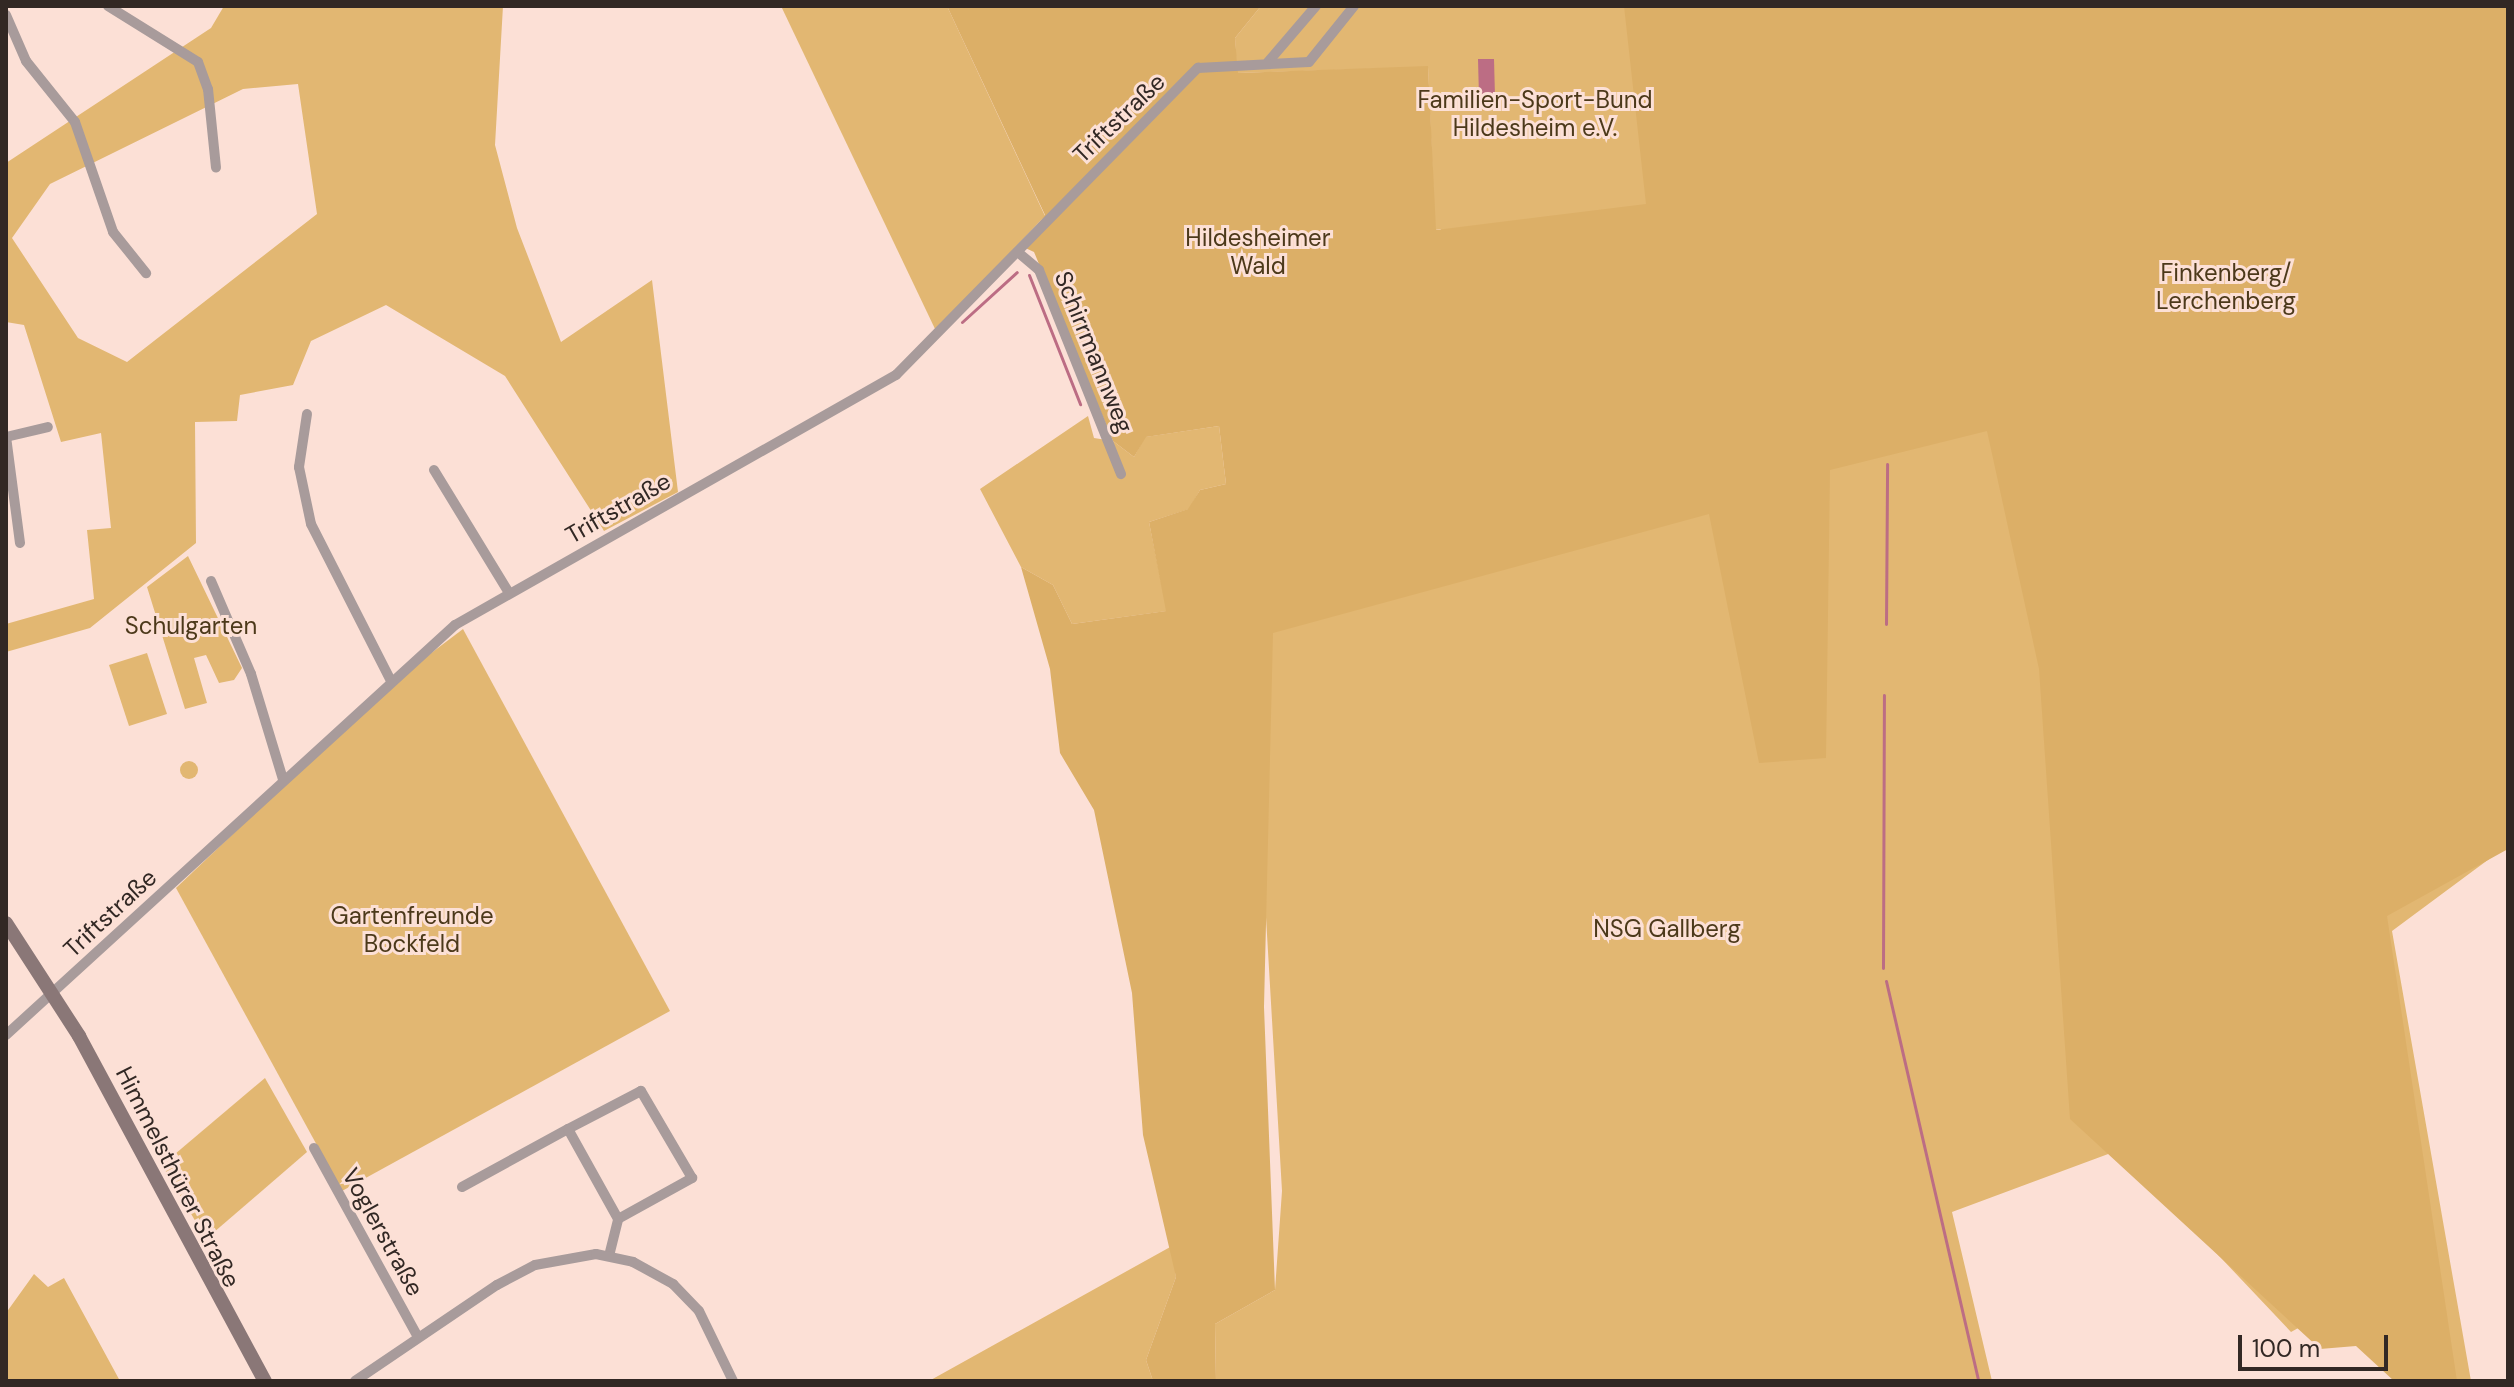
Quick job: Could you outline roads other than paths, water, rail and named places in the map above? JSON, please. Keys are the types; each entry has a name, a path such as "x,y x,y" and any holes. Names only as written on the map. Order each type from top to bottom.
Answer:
{"street":[{"path":"108,6 198,62 208,89 216,168"},
{"path":"1266,64 1316,6"},
{"name":"Triftstraße","path":"6,1035 455,625 896,375 1020,254 1043,221 1198,68 1309,62 1354,6"},
{"path":"6,15 26,61 75,122 113,232 146,273"},
{"name":"Schirrmannweg","path":"1020,254 1039,270 1121,474"},
{"path":"307,414 299,467 311,524 391,681"},
{"path":"20,543 6,437 48,427"},
{"path":"434,470 509,593"},
{"path":"211,581 251,674 283,779"},
{"name":"Himmelsthürer Straße","path":"6,923 53,993 265,1381"},
{"path":"462,1187 641,1091 692,1178 618,1219"},
{"path":"568,1129 618,1219 609,1256"},
{"name":"Voglerstraße","path":"314,1148 417,1335"},
{"path":"355,1381 417,1335 535,1265 609,1256 655,1272 686,1297 733,1381"}],"waterway":[{"path":"962,322 1017,272"},
{"path":"1029,275 1080,404"},
{"path":"1886,624 1887,464"},
{"path":"1883,968 1884,695"},
{"path":"1886,981 1978,1381"}],"park label":[{"name":"Familien-Sport-Bund Hildesheim e.V.","path":"1535,114"},
{"name":"Hildesheimer Wald","path":"1258,252"},
{"name":"Finkenberg/ Lerchenberg","path":"2226,287"},
{"name":"Schulgarten","path":"191,626"},
{"name":"NSG Gallberg","path":"1667,929"},
{"name":"Gartenfreunde Bockfeld","path":"412,930"}]}
